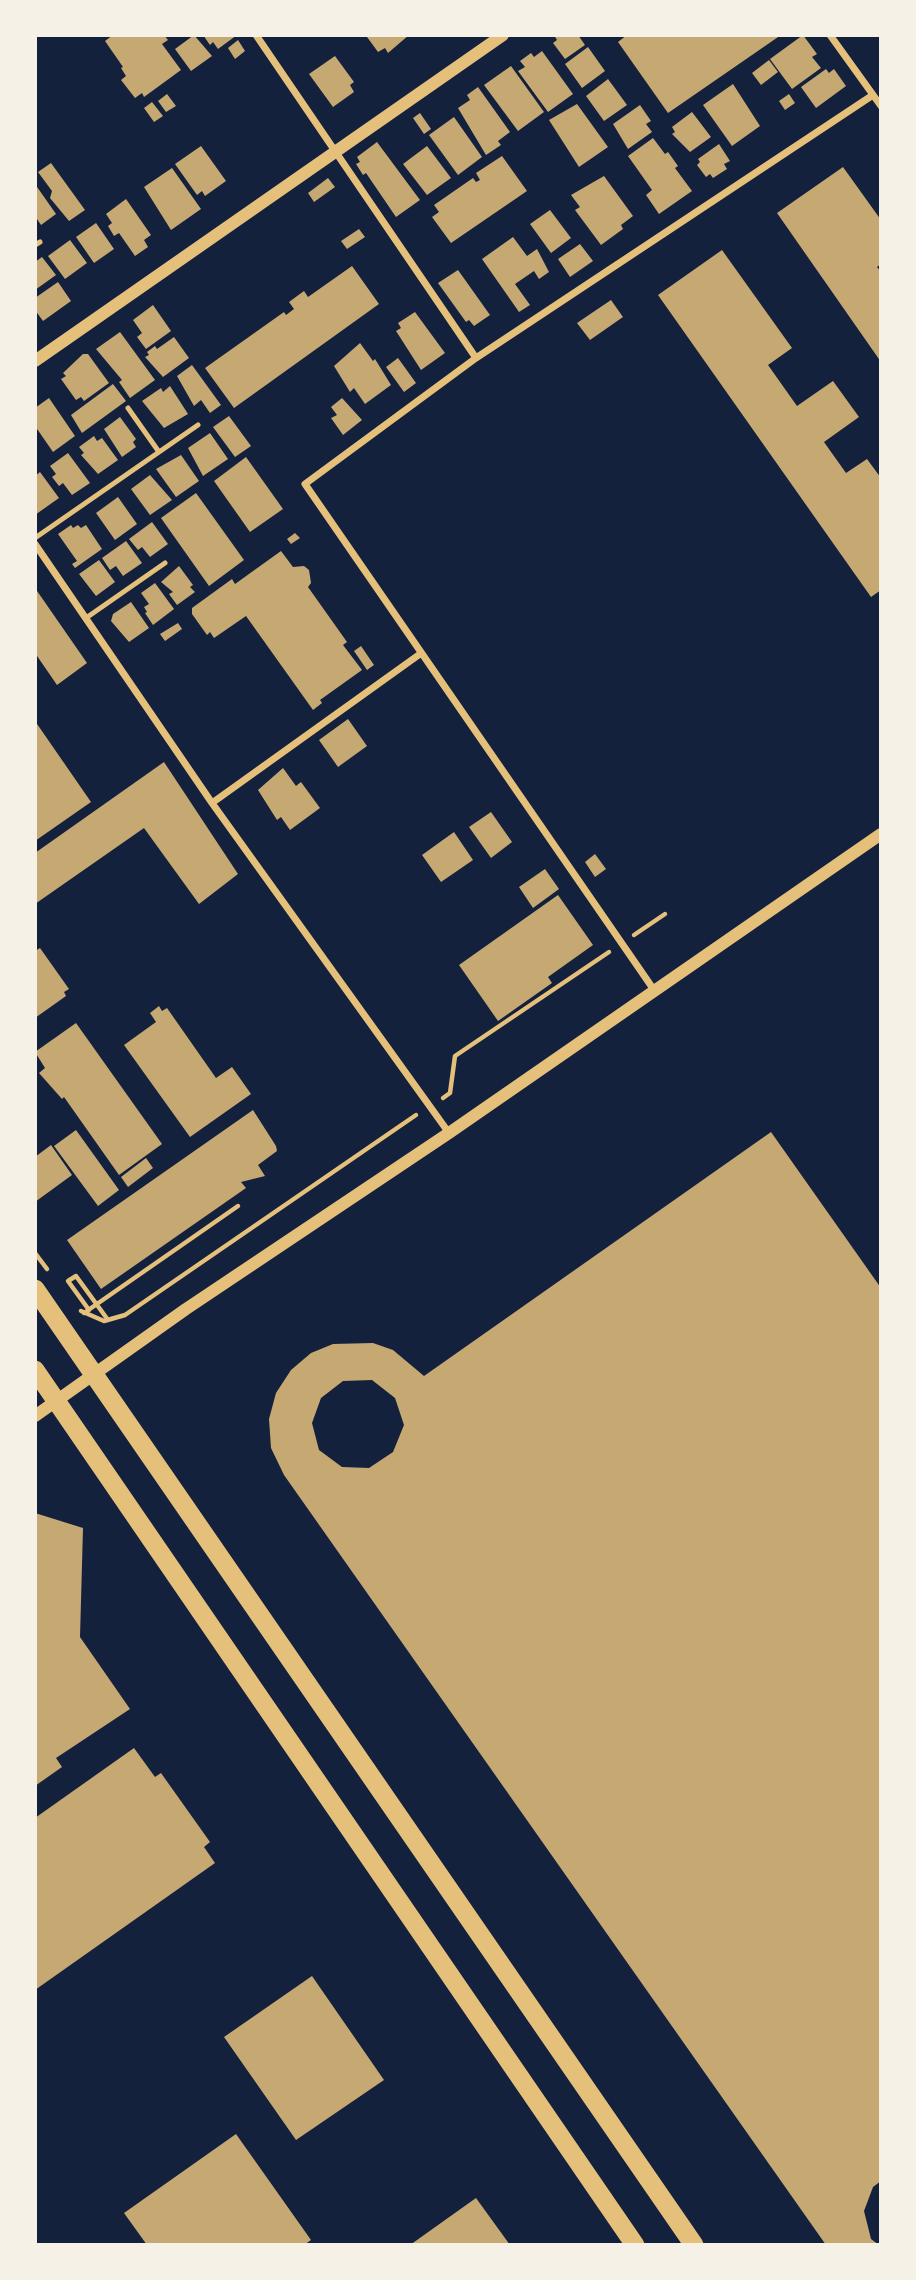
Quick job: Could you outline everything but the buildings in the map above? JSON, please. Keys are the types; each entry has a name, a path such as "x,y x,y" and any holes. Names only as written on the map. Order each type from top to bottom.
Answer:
{"highway":[{"path":"35,1289 694,2245"},
{"path":"35,1370 635,2245"}],"street":[{"path":"256,35 338,151 476,358"},
{"path":"35,361 503,35"},
{"path":"830,35 881,106"},
{"path":"654,990 305,484 476,358 873,95"},
{"path":"35,544 212,803 449,1133"},
{"path":"212,803 420,654"},
{"path":"35,1416 186,1309 449,1133 881,834"}],"lane":[{"path":"128,408 159,452"},
{"path":"35,538 198,425"},
{"path":"86,618 164,563"}],"path":[{"path":"450,1093 455,1056 665,914"},
{"path":"78,1308 87,1316 108,1320 125,1315 419,1114"},
{"path":"108,1320 90,1294 76,1276 68,1282 89,1310 238,1206"},
{"path":"35,1253 48,1272"}]}
